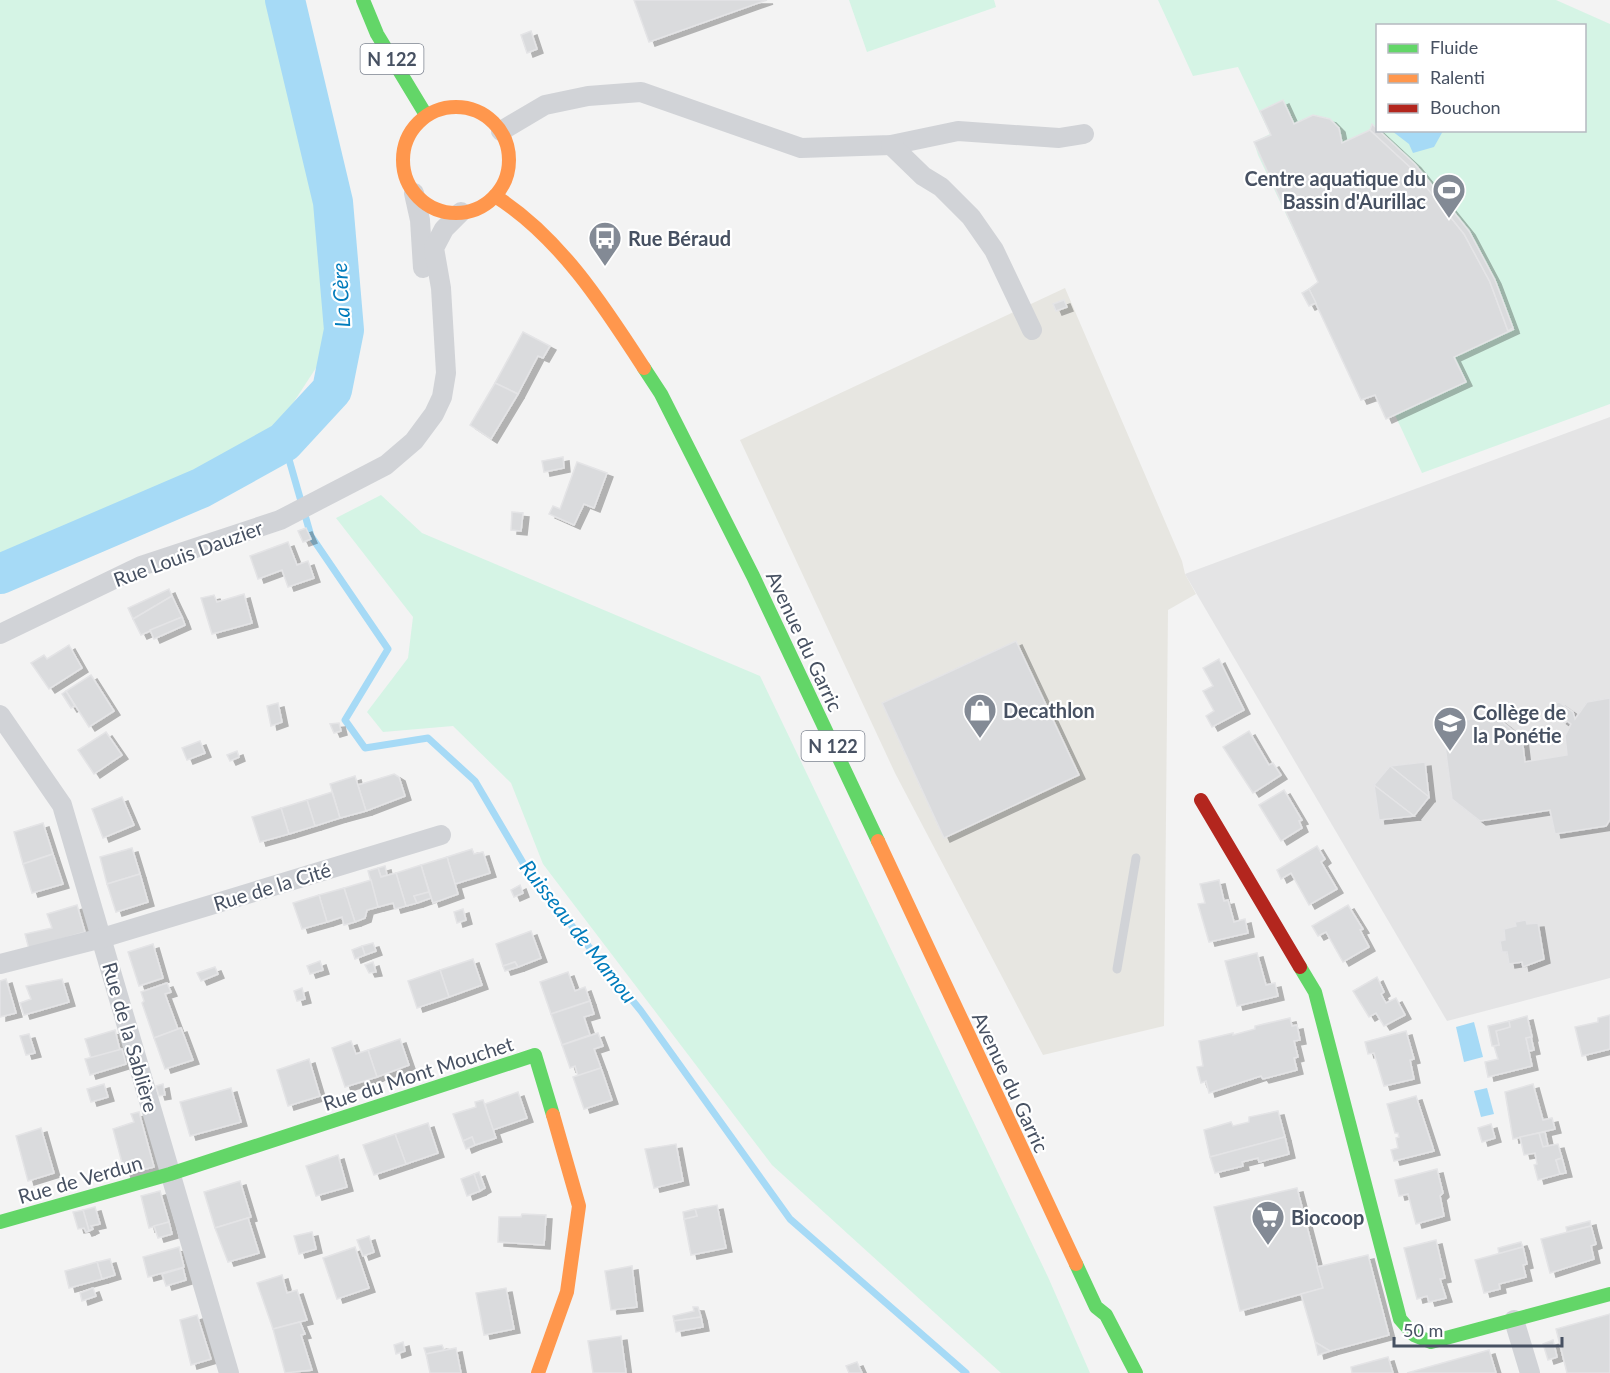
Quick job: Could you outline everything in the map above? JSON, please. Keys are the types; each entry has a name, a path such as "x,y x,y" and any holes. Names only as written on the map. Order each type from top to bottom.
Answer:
{"main road":[{"name":"N 122","path":"363,0 377,34 426,116"},
{"path":"441,108 466,108 490,118 501,131 508,147 509,164 505,182 495,196 482,206 461,212 437,210 423,203 414,193 404,175 402,159 405,142 413,127 426,116 441,108"},
{"name":"Avenue du Garric","path":"495,196 522,213 557,249 618,327 661,394 753,576 1096,1307 1106,1315 1136,1373"},
{"path":"1201,800 1315,992 1400,1319 1414,1335 1431,1342 1610,1294"},
{"name":"Rue du Mont Mouchet","path":"170,1174 535,1055 579,1206 567,1292 538,1373"},
{"name":"Rue de Verdun","path":"0,1222 170,1174"},
{"name":"Avenue du Garric","path":"1096,1307 1095,1321 1116,1367"}],"street":[{"path":"501,131 545,105 588,96 641,92 801,148 891,145 958,131 1059,138 1084,134"},
{"path":"891,145 923,176 941,187 971,217 994,250 1032,330"},
{"path":"414,193 420,220 423,270 429,292 441,315"},
{"path":"441,315 441,288 434,248 444,229 461,212"},
{"name":"Rue Louis Dauzier","path":"0,634 141,566 280,520 386,465 414,441 434,414 442,397 446,373 441,315"},
{"path":"0,645 57,606"},
{"name":"Rue de la Sablière","path":"0,715 62,805 229,1373"},
{"name":"Rue de la Cité","path":"0,964 102,938 441,835"},
{"path":"1514,1320 1530,1373"}],"lane":[{"path":"1117,969 1137,858"}],"shaded area":[{"path":"1065,288 1182,561 1185,574 1196,594 1168,610 1164,1026 1043,1055 895,773 740,440"},
{"name":"Collège de la Ponétie","path":"1610,417 1610,978 1447,1021 1185,574"}],"green space":[{"path":"0,0 279,0 317,178 340,331 271,437 135,506 0,567"},
{"path":"849,0 994,0 996,7 867,52"},
{"name":"Centre aquatique du Bassin d'Aurillac","path":"1158,0 1556,0 1610,24 1610,404 1422,473 1395,415 1386,419 1375,395 1361,400 1316,303 1309,306 1302,293 1318,282 1258,155 1254,142 1270,134 1238,67 1193,76"},
{"path":"381,495 422,533 760,676 1048,1277 1090,1373 1001,1373 772,1165 543,864 511,783 453,726 383,732 367,712 408,658 413,617 336,518"}],"water":[{"path":"1393,132 1442,132 1434,147 1413,153 1409,144"},
{"path":"1474,1022 1483,1057 1464,1062 1456,1027"},
{"path":"1487,1088 1494,1114 1481,1117 1474,1091"}],"building":[{"path":"634,0 767,0 649,42"},
{"path":"531,31 537,49 527,53 521,35"},
{"path":"1283,100 1294,124 1313,115 1330,119 1339,128 1342,143 1370,130 1411,168 1464,234 1490,282 1508,331 1514,329 1454,357 1466,382 1386,419 1375,395 1361,400 1309,289 1318,282 1254,142 1271,135 1260,111"},
{"path":"1372,124 1376,128 1376,132 1381,132 1415,164 1469,231 1495,280 1513,328 1508,331 1490,282 1464,234 1411,168 1370,130"},
{"path":"1309,289 1316,303 1309,306 1302,293"},
{"path":"1064,300 1067,307 1056,311 1053,304"},
{"path":"523,332 550,346 543,358 538,356 518,394 495,383"},
{"path":"495,383 518,394 491,439 470,425"},
{"path":"563,457 564,468 544,472 542,461"},
{"path":"577,462 607,473 594,508 584,504 574,525 549,514 553,506 560,509"},
{"path":"512,512 523,513 521,531 511,530"},
{"path":"306,528 311,539 303,542 298,531"},
{"path":"288,542 297,565 308,561 314,578 288,587 282,570 258,579 250,556"},
{"path":"169,589 172,596 133,619 128,608"},
{"path":"244,594 252,623 212,634 201,598 214,595 217,602"},
{"path":"172,596 182,617 141,635 133,619"},
{"path":"182,617 185,625 154,639 150,630"},
{"name":"Decathlon","path":"1016,641 1079,775 944,838 882,703"},
{"path":"69,645 82,668 49,689 31,663 44,655 47,659"},
{"path":"1219,659 1244,710 1212,727 1206,716 1214,711 1203,691 1213,686 1203,668"},
{"path":"91,675 114,711 89,727 66,691"},
{"path":"66,691 75,706 71,708 62,694"},
{"path":"1610,698 1610,820 1606,826 1555,834 1550,810 1480,821 1452,799 1445,746 1466,720 1494,715 1522,738 1525,762 1567,755 1565,736 1571,724 1567,721 1565,723 1551,713 1549,709 1554,704 1559,702 1573,712 1575,719 1587,702"},
{"path":"278,703 282,722 271,726 267,706"},
{"path":"339,723 341,731 334,733 330,724"},
{"path":"1249,731 1269,765 1273,763 1281,775 1253,793 1223,747"},
{"path":"106,732 122,755 94,774 78,750"},
{"path":"200,741 205,753 187,760 182,748"},
{"path":"237,751 239,757 230,761 227,755"},
{"path":"1425,762 1429,797 1390,766"},
{"path":"1390,766 1429,797 1414,816 1374,785"},
{"path":"394,774 399,777 405,796 366,811 358,785"},
{"path":"355,776 366,811 340,818 330,784"},
{"path":"1374,785 1414,816 1379,820"},
{"path":"1284,790 1302,820 1299,821 1302,828 1281,841 1259,805"},
{"path":"332,792 340,818 315,826 307,800"},
{"path":"122,797 134,825 103,838 92,809"},
{"path":"307,800 315,826 289,834 281,808"},
{"path":"281,808 289,834 260,842 252,817"},
{"path":"43,823 53,854 23,864 14,832"},
{"path":"1317,846 1325,859 1321,862 1337,889 1309,905 1291,873 1281,879 1277,870"},
{"path":"132,848 140,874 107,884 100,857"},
{"path":"472,849 474,854 483,852 490,873 455,884 447,857"},
{"path":"53,854 63,884 32,893 23,864"},
{"path":"447,857 458,894 433,903 421,865"},
{"path":"421,865 429,892 414,896 417,903 406,906 396,873"},
{"path":"385,866 387,875 381,877 378,868"},
{"path":"378,868 381,877 396,873 406,906 395,909 393,903 378,907 368,871"},
{"path":"140,874 148,902 116,912 107,884"},
{"path":"371,880 378,907 367,910 365,918 355,922 344,888"},
{"path":"1219,880 1224,901 1228,900 1234,922 1245,919 1248,933 1209,942 1198,904 1205,903 1200,884"},
{"path":"520,885 523,893 514,897 511,890"},
{"path":"344,888 355,922 344,925 342,917 327,922 319,895"},
{"path":"429,892 431,898 417,903 414,896"},
{"path":"319,895 327,922 302,929 293,903"},
{"path":"77,905 85,932 29,949 25,934 52,928 47,914"},
{"path":"1348,905 1363,929 1360,930 1369,947 1343,962 1326,932 1318,936 1312,926"},
{"path":"463,909 466,920 457,923 454,912"},
{"path":"1526,920 1527,924 1538,923 1544,959 1523,967 1522,962 1509,964 1507,952 1502,952 1500,941 1505,940 1504,929 1516,926 1515,922"},
{"path":"531,931 541,958 518,967 515,962 503,966 496,944"},
{"path":"373,943 376,951 365,955 362,946"},
{"path":"153,944 163,978 139,986 128,952"},
{"path":"362,946 365,955 355,959 352,950"},
{"path":"1257,953 1266,985 1275,983 1278,996 1237,1006 1225,961"},
{"path":"473,959 482,985 449,997 440,970"},
{"path":"320,961 323,970 310,974 307,966"},
{"path":"373,962 376,972 369,973 365,965"},
{"path":"515,962 518,967 505,971 503,966"},
{"path":"215,967 218,974 201,981 197,973"},
{"path":"440,970 449,997 417,1008 408,981"},
{"path":"568,972 575,991 585,987 590,1001 551,1014 540,982"},
{"path":"1377,977 1386,1003 1396,998 1405,1015 1384,1026 1376,1013 1369,1017 1353,991"},
{"path":"6,979 16,1013 0,1017 0,981"},
{"path":"62,979 69,1002 24,1015 20,1003 31,999 26,986"},
{"path":"167,983 171,992 165,994 178,1029 154,1038 142,1003 144,1001 141,992"},
{"path":"302,988 305,999 297,1001 294,991"},
{"path":"590,1001 594,1014 584,1017 590,1035 562,1045 551,1014"},
{"path":"1610,1015 1610,1049 1582,1056 1575,1027 1598,1022 1598,1018"},
{"path":"1527,1016 1532,1037 1526,1038 1532,1066 1488,1077 1485,1062 1498,1059 1494,1046 1499,1045 1496,1031 1510,1027 1509,1021"},
{"path":"1290,1018 1292,1026 1297,1025 1300,1040 1294,1041 1298,1057 1294,1058 1297,1070 1263,1079 1261,1076 1209,1093 1206,1081 1201,1083 1197,1067 1203,1066 1199,1041 1233,1033 1233,1035 1255,1029 1255,1026"},
{"path":"1509,1021 1510,1027 1496,1031 1499,1045 1492,1046 1488,1026"},
{"path":"181,1028 193,1060 165,1069 154,1038"},
{"path":"115,1030 120,1050 91,1058 85,1039"},
{"path":"1406,1031 1414,1059 1410,1060 1414,1079 1384,1086 1374,1053 1368,1054 1365,1042"},
{"path":"598,1033 603,1046 594,1049 601,1068 578,1076 575,1066 570,1068 562,1045"},
{"path":"29,1034 35,1053 26,1055 20,1036"},
{"path":"1531,1037 1534,1050 1529,1051 1526,1038"},
{"path":"400,1039 409,1065 377,1077 368,1050"},
{"path":"351,1041 356,1054 368,1050 377,1077 345,1087 332,1048"},
{"path":"122,1049 126,1064 90,1075 85,1059"},
{"path":"309,1059 320,1096 288,1106 277,1070"},
{"path":"601,1068 612,1100 584,1109 573,1077"},
{"path":"104,1084 108,1097 91,1102 87,1089"},
{"path":"163,1084 165,1095 159,1096 156,1086"},
{"path":"1533,1084 1543,1120 1552,1118 1555,1129 1513,1139 1505,1092"},
{"path":"231,1088 241,1122 190,1136 180,1102"},
{"path":"518,1092 527,1118 493,1130 485,1104"},
{"path":"1416,1096 1434,1151 1394,1161 1391,1150 1398,1148 1396,1138 1399,1137 1398,1133 1395,1133 1387,1104"},
{"path":"483,1100 496,1138 475,1145 472,1137 463,1141 453,1114 476,1107 475,1102"},
{"path":"1278,1111 1285,1137 1210,1157 1204,1130 1231,1122 1233,1126 1249,1122 1249,1117"},
{"path":"139,1112 154,1167 125,1174 113,1129 134,1122 131,1114"},
{"path":"428,1123 438,1153 406,1164 395,1134"},
{"path":"1491,1124 1495,1138 1482,1142 1478,1128"},
{"path":"41,1128 54,1173 28,1181 16,1136"},
{"path":"1545,1132 1548,1146 1543,1147 1539,1133"},
{"path":"1539,1133 1543,1147 1558,1144 1562,1158 1556,1160 1560,1174 1538,1180 1534,1165 1537,1164 1535,1153 1524,1155 1520,1137"},
{"path":"395,1134 406,1164 374,1175 363,1145"},
{"path":"472,1137 475,1145 466,1149 463,1141"},
{"path":"1285,1137 1289,1154 1259,1162 1258,1158 1242,1162 1243,1166 1215,1173 1210,1157"},
{"path":"676,1144 683,1181 654,1188 645,1149"},
{"path":"338,1155 347,1187 316,1196 306,1166"},
{"path":"1562,1158 1566,1173 1560,1174 1556,1160"},
{"path":"1437,1169 1443,1193 1440,1196 1444,1216 1416,1224 1408,1194 1399,1196 1395,1180"},
{"path":"479,1172 485,1188 480,1191 474,1174"},
{"path":"474,1174 480,1191 467,1196 461,1179"},
{"path":"240,1181 251,1217 215,1228 204,1192"},
{"name":"Biocoop","path":"1297,1188 1323,1288 1240,1311 1214,1207"},
{"path":"160,1191 169,1222 149,1228 141,1196"},
{"path":"717,1205 726,1248 691,1255 684,1219 697,1216 695,1209"},
{"path":"95,1207 100,1224 91,1226 93,1229 89,1231 83,1210"},
{"path":"695,1209 697,1216 684,1219 683,1212"},
{"path":"83,1210 89,1231 86,1232 84,1228 78,1229 73,1212"},
{"path":"522,1214 546,1215 544,1245 498,1242 499,1217 521,1217"},
{"path":"248,1218 259,1253 228,1262 215,1228"},
{"path":"1590,1221 1591,1226 1567,1232 1566,1227"},
{"path":"169,1222 172,1234 158,1238 154,1226"},
{"path":"1591,1226 1596,1244 1591,1246 1594,1259 1550,1273 1541,1239"},
{"path":"312,1232 316,1249 299,1254 294,1236"},
{"path":"369,1236 374,1252 363,1256 357,1240"},
{"path":"1436,1240 1445,1278 1440,1279 1446,1298 1429,1302 1427,1296 1417,1299 1404,1248"},
{"path":"1521,1242 1523,1247 1499,1254 1498,1248"},
{"path":"179,1247 184,1267 148,1277 143,1257"},
{"path":"355,1247 369,1288 337,1299 323,1258"},
{"path":"1523,1247 1527,1264 1523,1265 1526,1277 1499,1284 1500,1289 1484,1293 1475,1260"},
{"path":"1368,1255 1389,1335 1330,1351 1315,1342 1301,1294 1323,1288 1317,1267"},
{"path":"110,1259 115,1275 102,1279 97,1262"},
{"path":"97,1262 102,1279 69,1288 65,1271"},
{"path":"632,1266 637,1307 611,1310 605,1271"},
{"path":"183,1268 186,1280 166,1286 162,1274"},
{"path":"282,1275 287,1293 297,1290 307,1320 273,1329 257,1283"},
{"path":"93,1288 96,1296 82,1301 80,1293"},
{"path":"506,1288 514,1329 484,1335 476,1293"},
{"path":"693,1307 698,1307 701,1317 674,1321 673,1316 694,1311"},
{"path":"1610,1314 1610,1373 1567,1373 1556,1329"},
{"path":"197,1315 211,1359 191,1365 180,1320"},
{"path":"701,1317 703,1327 676,1332 674,1321"},
{"path":"300,1322 305,1334 301,1335 312,1370 285,1373 273,1329"},
{"path":"621,1336 626,1373 593,1373 588,1341"},
{"path":"1553,1340 1557,1357 1548,1360 1543,1344"},
{"path":"403,1342 405,1351 396,1354 394,1345"},
{"path":"1315,1342 1330,1351 1318,1355"},
{"path":"442,1345 444,1350 426,1354 424,1348"},
{"path":"456,1348 461,1373 430,1373 426,1354"},
{"path":"1489,1350 1496,1373 1407,1373"},
{"path":"1388,1357 1393,1373 1352,1373 1351,1367"},
{"path":"857,1362 862,1373 849,1373 846,1366"}],"waterway":[{"name":"La Cère","path":"0,574 201,488 284,442 332,390 344,330 333,202 285,0"},
{"name":"Ruisseau de Mamou","path":"284,442 311,536 388,649 345,720 365,748 428,738 475,781 529,873 641,1011 790,1219 966,1373"}],"traffic: fast":[{"path":"363,0 377,34 426,115"},
{"path":"644,368 661,394 753,576 878,841"},
{"path":"1300,967 1315,992 1400,1319 1414,1335 1431,1342 1610,1294"},
{"path":"0,1222 170,1174 535,1055 553,1115"},
{"path":"1076,1264 1096,1307 1106,1315 1136,1373"}],"traffic: slow":[{"path":"456,107 476,111 494,122 505,140 509,160 505,180 494,198 476,209 456,213 436,209 418,198 407,180 403,160 407,140 418,122 436,111 456,107"},
{"path":"495,196 518,212 560,252 596,297 644,368"},
{"path":"878,841 1076,1264"},
{"path":"538,1373 567,1292 579,1206 553,1115"}],"traffic: jam":[{"path":"1201,800 1300,967"}],"place":[{"name":"Centre aquatique du Bassin d'Aurillac","path":"1449,219"},
{"name":"Rue Béraud","path":"605,267"},
{"name":"Decathlon","path":"980,739"},
{"name":"Collège de la Ponétie","path":"1450,752"},
{"name":"Biocoop","path":"1268,1246"}]}
